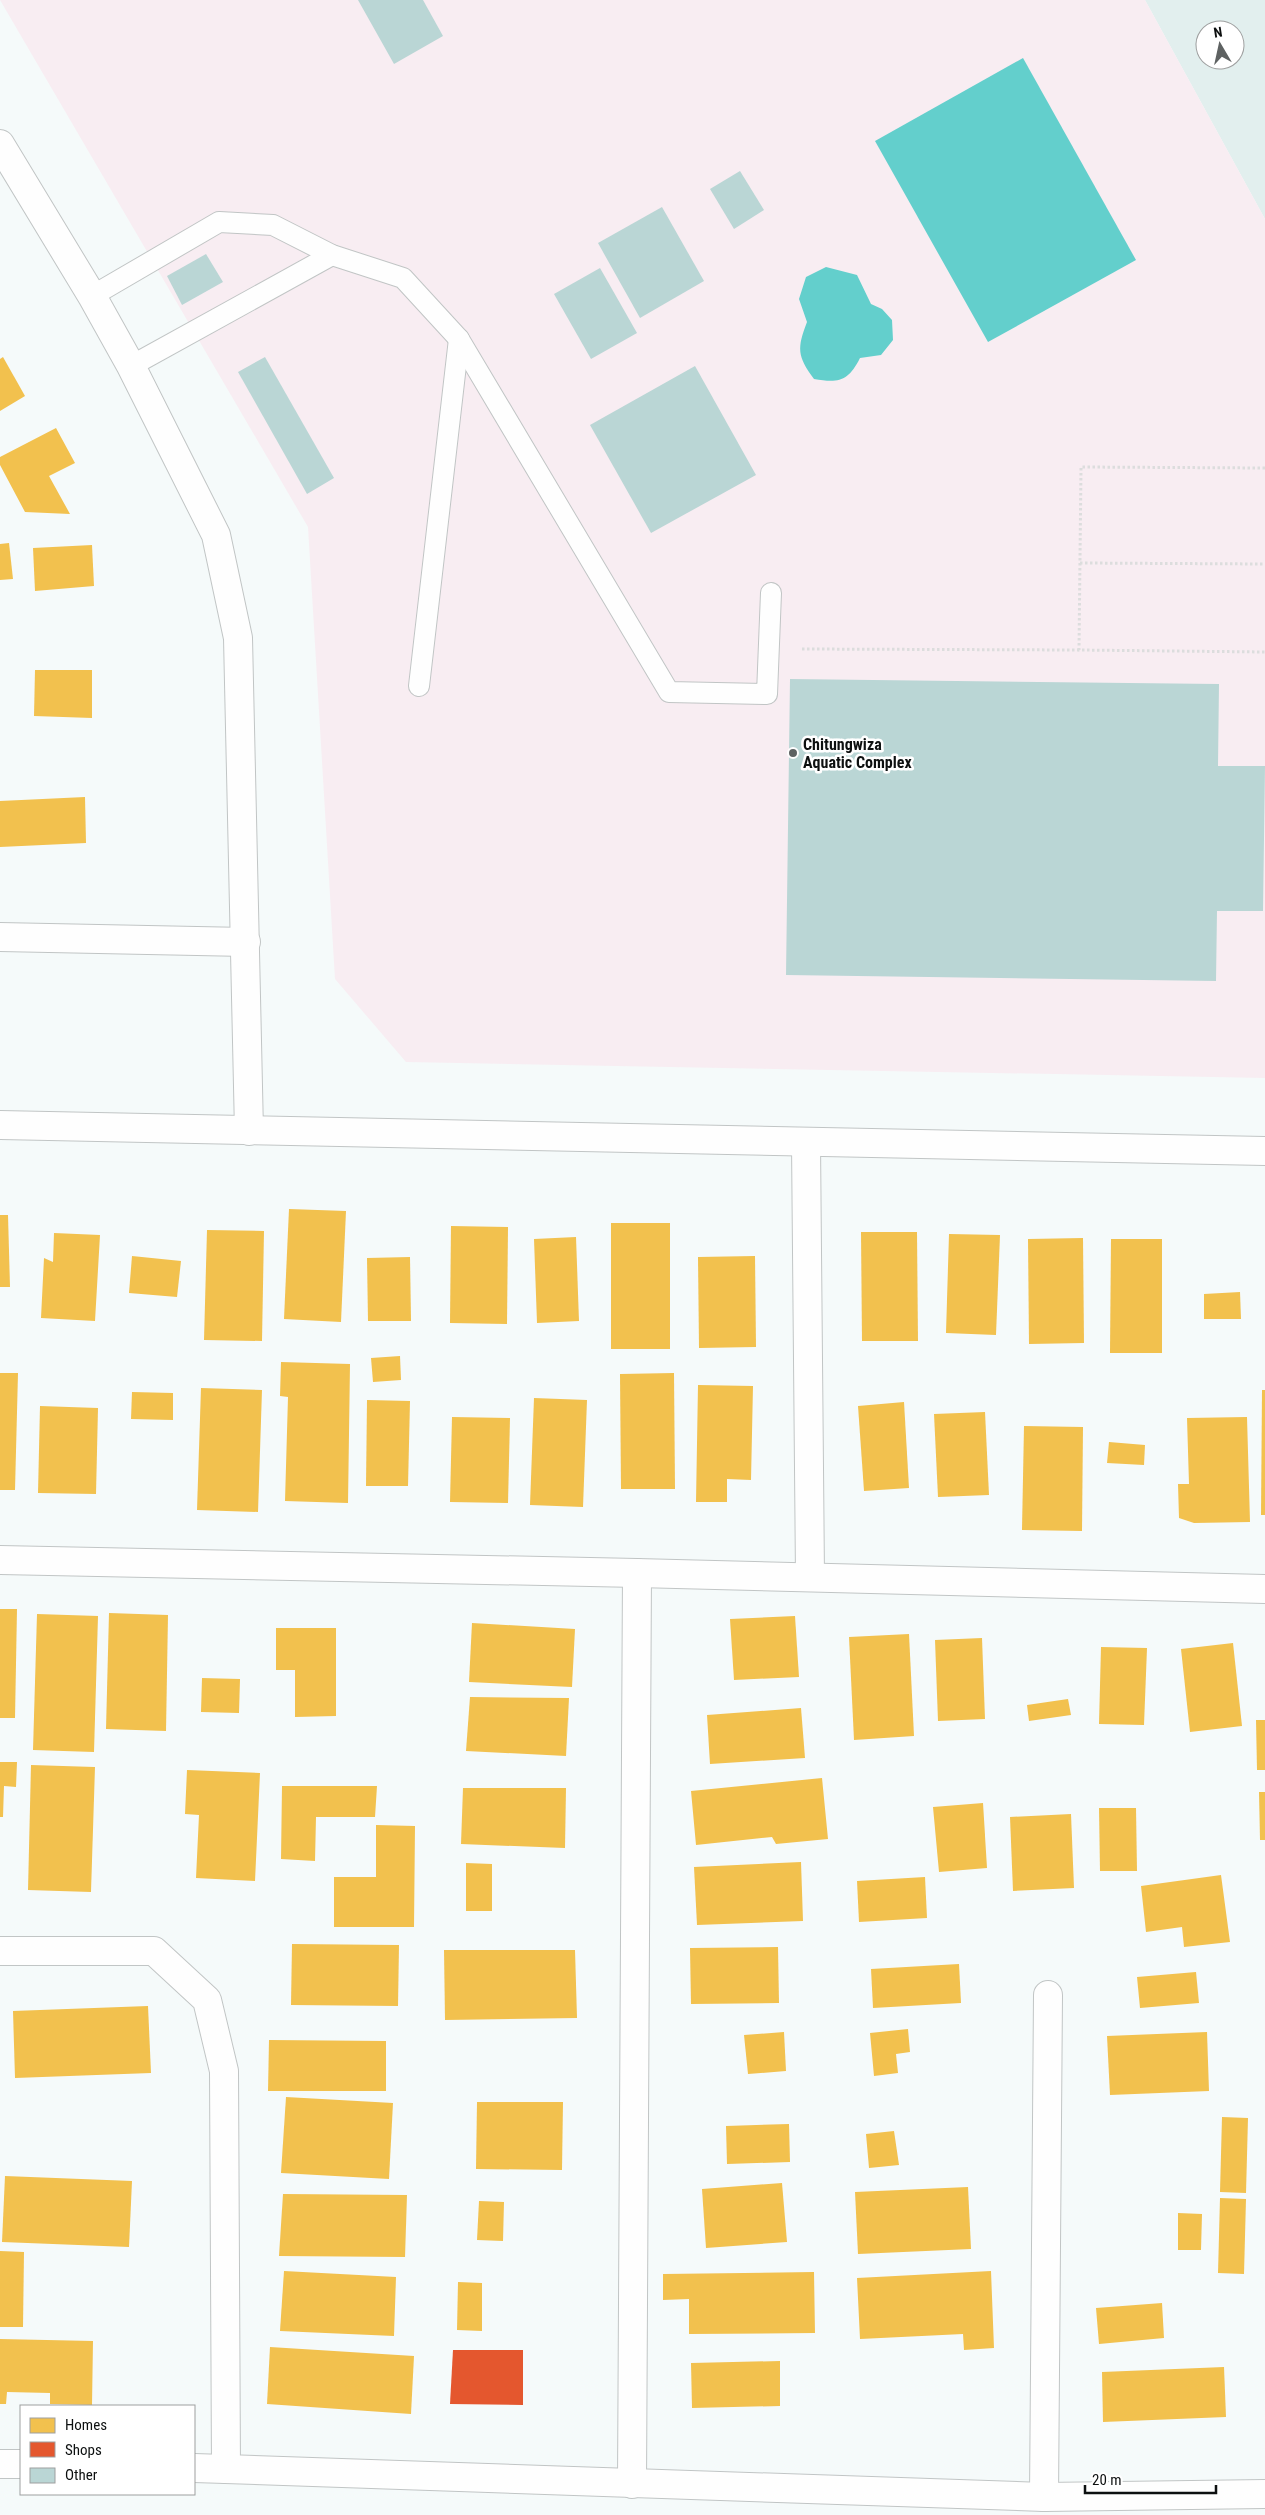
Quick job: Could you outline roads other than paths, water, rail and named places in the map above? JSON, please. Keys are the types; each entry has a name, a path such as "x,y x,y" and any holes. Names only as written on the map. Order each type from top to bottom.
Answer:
{"street":[{"path":"0,144 92,296 131,366 216,535 238,638 249,1131"},
{"path":"0,937 246,942"},
{"path":"0,1125 1265,1151"},
{"path":"806,1142 810,1577"},
{"path":"0,1560 637,1573 1265,1589"},
{"path":"632,2484 637,1573"},
{"path":"0,1951 154,1951 207,2000 224,2071 226,2469"},
{"path":"1044,2497 1048,1994"},
{"path":"0,2464 20,2464"},
{"path":"195,2468 1044,2497 1265,2494"}],"lane":[{"path":"92,296 219,222 273,225 332,255 403,278 459,339 670,692 767,694 771,593"},
{"path":"131,366 332,255"},
{"path":"419,686 459,339"}],"water":[{"path":"1023,58 1136,260 988,342 875,141"},
{"path":"826,267 857,275 871,304 882,309 892,320 893,340 881,355 860,358 856,366 846,376 830,381 814,379 804,364 800,352 801,339 807,322 799,299 806,277"}],"place":[{"name":"Chitungwiza Aquatic Complex","path":"793,753"}]}
